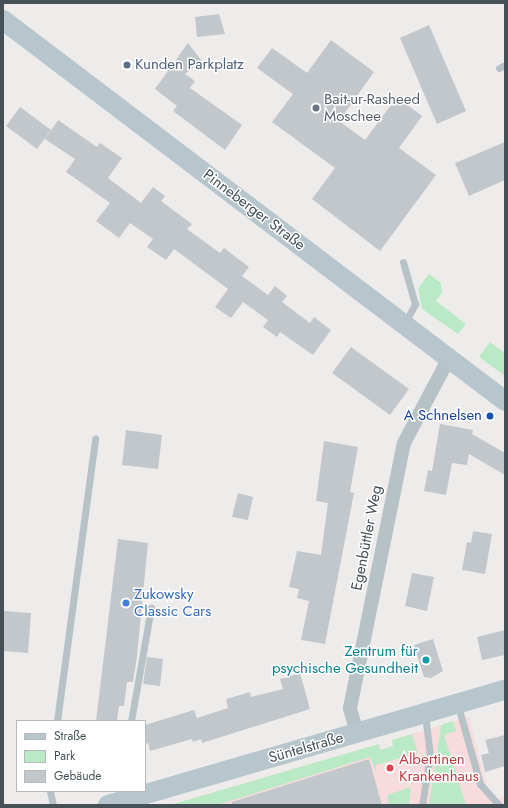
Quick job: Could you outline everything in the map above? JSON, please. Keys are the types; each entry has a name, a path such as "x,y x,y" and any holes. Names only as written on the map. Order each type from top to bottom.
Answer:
{"main road":[{"name":"Pinneberger Straße","path":"3,20 505,401"},
{"name":"Süntelstraße","path":"108,805 505,690"}],"street":[{"name":"Egenbüttler Weg","path":"357,733 350,708 404,443 449,358"}],"lane":[{"path":"403,262 415,304 404,324"},
{"path":"57,720 95,439"},
{"path":"131,720 151,608"},
{"path":"457,704 480,784 499,805"},
{"path":"422,805 430,754 424,713"},
{"path":"50,792 54,805"}],"shaded area":[{"name":"Albertinen Krankenhaus","path":"469,717 487,786 497,799 505,796 505,805 170,805 379,744 380,750 393,746 392,740"}],"green space":[{"path":"429,274 441,283 442,293 436,301 466,324 458,334 422,309 418,288"},
{"path":"490,342 505,353 505,376 479,357"},
{"path":"453,721 456,731 444,735 466,805 429,805 441,725"},
{"path":"412,734 417,750 416,764 411,755 376,765 376,772 370,757 217,805 170,805 379,744 380,750 393,746 392,740"},
{"path":"411,787 409,805 389,805 387,795"}],"building":[{"path":"219,14 225,34 197,37 195,17"},
{"path":"429,25 466,111 437,124 400,38"},
{"path":"331,40 374,72 339,121 365,140 397,97 422,116 399,148 436,175 380,251 312,199 335,168 272,122 293,94 257,68 272,48 307,73"},
{"path":"188,43 202,61 185,74 195,81 190,88 242,125 225,150 173,111 177,106 155,89"},
{"path":"20,107 51,130 37,149 6,126"},
{"path":"58,120 97,147 100,143 122,158 108,178 141,203 153,187 165,196 161,201 192,224 187,229 220,253 224,248 249,267 242,276 268,295 275,286 287,296 282,302 310,323 314,317 331,330 313,355 280,332 277,337 263,327 268,320 243,302 231,318 215,307 228,289 174,249 166,260 147,247 153,239 130,223 119,238 96,221 110,203 66,172 75,159 45,139"},
{"path":"505,142 505,180 469,196 455,163"},
{"path":"351,347 409,389 390,415 332,373"},
{"path":"440,424 473,430 472,434 505,453 505,475 469,454 467,465 452,463 446,495 424,491 428,470 432,471"},
{"path":"126,430 162,435 158,469 122,465"},
{"path":"324,441 358,447 350,492 354,493 325,644 301,640 309,601 297,598 299,589 289,587 297,551 321,555 328,503 316,501"},
{"path":"238,493 253,497 248,520 232,517"},
{"path":"473,531 492,534 485,574 462,570 467,542 471,543"},
{"name":"Zukowsky Classic Cars","path":"118,539 148,543 133,682 127,682 124,706 119,706 117,720 96,720"},
{"path":"412,573 434,577 427,611 405,606"},
{"path":"3,611 31,613 28,653 3,651"},
{"path":"505,630 505,655 482,660 477,637"},
{"name":"Zentrum für psychische Gesundheit","path":"433,639 443,671 431,678 424,677 414,645"},
{"path":"147,657 163,659 160,686 143,684"},
{"path":"300,673 310,709 202,743 201,739 193,742 192,739 150,751 148,743 146,744 146,725 194,710 197,718 228,708 226,699 250,692 251,697 283,689 280,679"},
{"path":"505,735 505,766 485,772 481,755 489,753 485,740"},
{"name":"Albertinen Krankenhaus","path":"369,759 382,805 232,805 232,802"}],"place":[{"name":"Kunden Parkplatz","path":"127,65"},
{"name":"Bait-ur-Rasheed Moschee","path":"316,108"},
{"name":"A Schnelsen","path":"490,416"},
{"name":"Zukowsky Classic Cars","path":"126,603"},
{"name":"Zentrum für psychische Gesundheit","path":"426,660"},
{"name":"Albertinen Krankenhaus","path":"390,768"}]}
